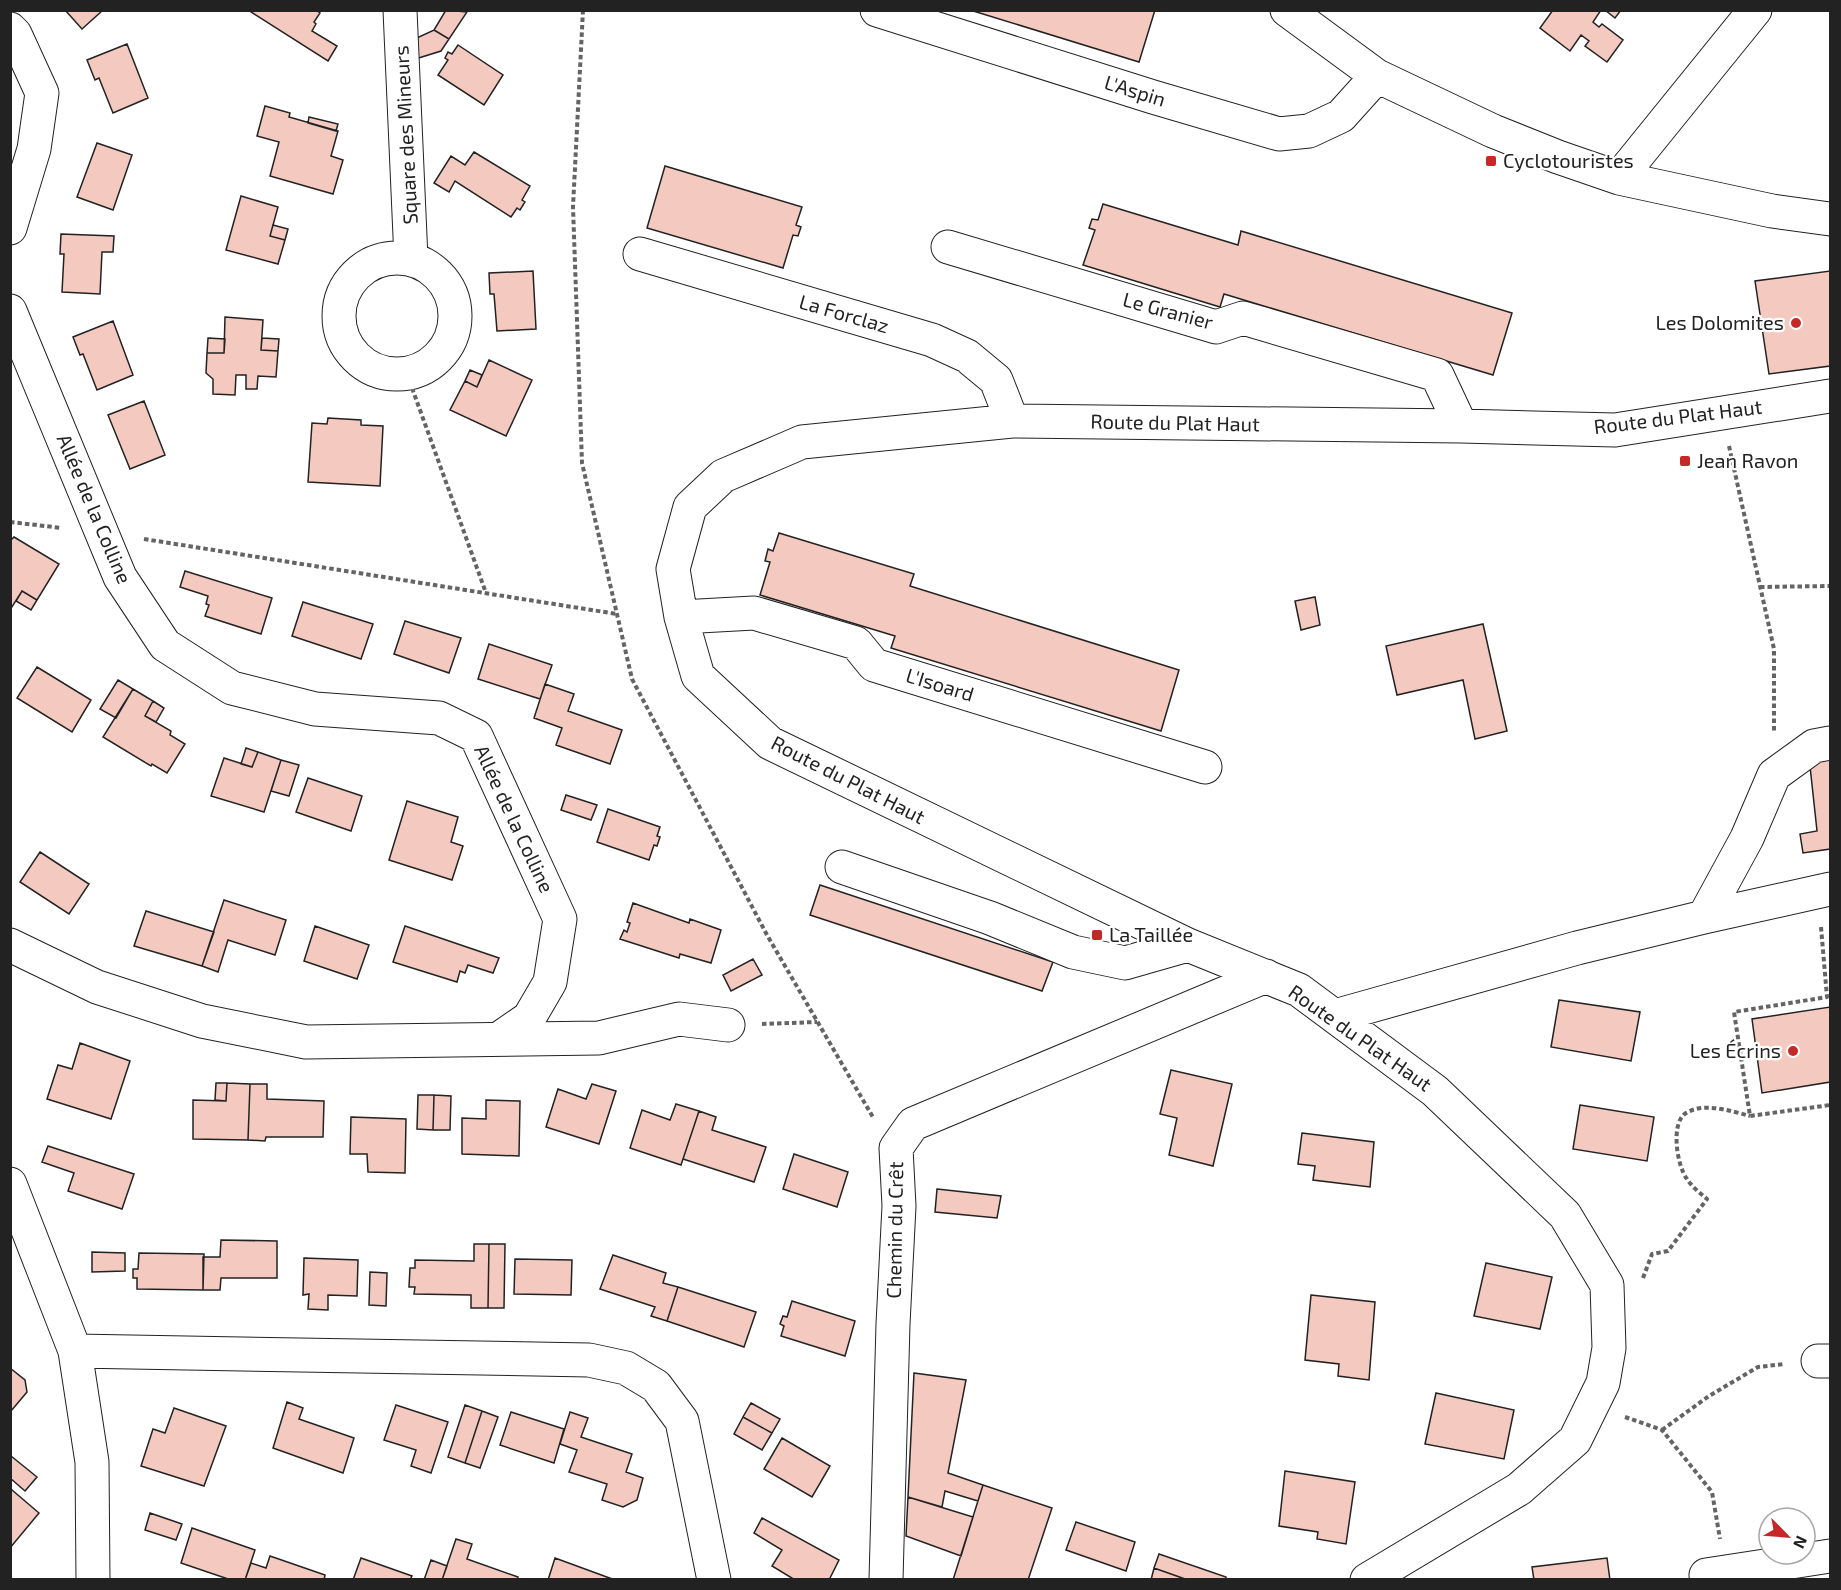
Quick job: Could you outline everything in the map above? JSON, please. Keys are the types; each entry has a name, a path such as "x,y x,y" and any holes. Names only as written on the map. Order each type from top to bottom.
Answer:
{"street":[{"name":"Square des Mineurs","path":"400,10 411,259"},
{"name":"L'Aspin","path":"877,10 1279,134 1309,131 1341,116 1377,76"},
{"path":"1287,10 1377,76 1493,131 1558,157 1619,178 1772,211 1830,219"},
{"path":"1619,178 1755,10"},
{"path":"10,29 15,34 42,93 34,150 10,228"},
{"name":"Le Granier","path":"948,247 1216,327 1243,318 1437,375 1461,426"},
{"name":"La Forclaz","path":"640,254 932,340 967,356 996,380 1012,421"},
{"path":"392,257 411,259 430,266 444,280 454,298 456,318 452,338 441,355 426,367 407,374 388,374 370,368 355,357 344,341 339,323 340,304 347,287 358,272 374,262 392,257"},
{"name":"Allée de la Colline","path":"10,311 120,577 165,645 232,688 315,709 439,718 476,736 560,919 550,982 529,1018 500,1038"},
{"name":"Route du Plat Haut","path":"1367,1580 1519,1489 1575,1440 1603,1383 1609,1348 1607,1285 1565,1215 1435,1091 1299,990 1188,945 770,744 698,676 681,617 673,569 690,507 723,476 802,442 1012,421 1615,430 1830,396"},
{"name":"L'Isoard","path":"681,617 754,613 856,643 874,665 1205,768"},
{"path":"1704,917 1747,838 1774,775 1814,746 1830,743"},
{"path":"842,867 990,918 1073,952 1125,963 1188,945"},
{"path":"1335,1016 1577,948 1825,890"},
{"path":"10,945 97,987 202,1021 306,1042 599,1038 680,1018 728,1025"},
{"name":"Chemin du Crêt","path":"886,1580 892,1324 899,1206 896,1148 913,1124 1266,976"},
{"path":"10,1184 75,1352 92,1462 93,1580"},
{"path":"75,1352 589,1360 626,1368 656,1386 682,1421 714,1580"},
{"path":"1706,1575 1830,1556"}],"path":[{"path":"407,374 486,594"},
{"path":"1722,413 1774,649 1774,775"},
{"path":"10,522 102,532 617,614"},
{"path":"1760,587 1830,586"},
{"path":"1750,1116 1734,1012 1827,997 1825,890"},
{"path":"728,1025 817,1022"},
{"path":"1641,1282 1652,1254 1668,1251 1707,1199 1685,1178 1675,1144 1679,1121 1686,1113 1703,1108 1727,1109 1750,1116 1830,1105"},
{"path":"1662,1430 1709,1396 1758,1367"},
{"path":"1634,1419 1662,1430 1712,1492 1719,1534"}],"building":[{"path":"65,10 103,10 82,29"},
{"path":"252,10 316,10 320,13 314,22 316,24 312,31 337,46 328,61 251,12"},
{"path":"446,10 467,12 449,39 434,30"},
{"path":"970,10 1155,10 1139,62"},
{"path":"1553,10 1601,10 1593,22 1599,27 1602,24 1623,40 1607,62 1585,46 1589,41 1581,35 1570,51 1540,28"},
{"path":"1605,10 1621,10 1615,18"},
{"path":"434,30 449,39 441,51 409,61 408,42"},
{"path":"127,44 148,98 113,113 99,78 95,80 87,60"},
{"path":"458,45 503,75 484,105 438,75 448,60 445,58 448,52 452,54"},
{"path":"265,106 290,113 289,117 338,131 331,156 343,160 333,194 270,176 279,142 257,136"},
{"path":"309,117 338,124 336,131 308,123"},
{"path":"97,143 132,155 113,210 77,197"},
{"path":"474,152 530,186 522,200 525,202 520,210 517,208 511,217 455,181 449,192 434,183 451,156 465,165"},
{"path":"665,166 802,207 796,225 801,227 798,236 793,235 783,268 647,228"},
{"path":"241,196 278,207 270,236 285,240 278,264 226,250"},
{"path":"1103,204 1238,245 1241,231 1512,313 1493,375 1224,294 1220,307 1083,265 1095,230 1089,228 1092,219 1098,220"},
{"path":"273,225 288,229 285,240 270,236"},
{"path":"61,234 114,236 113,252 102,252 100,294 62,292 64,254 60,254"},
{"path":"533,271 536,329 497,331 494,294 490,294 489,273"},
{"name":"Les Dolomites","path":"1830,271 1830,366 1769,374 1755,281"},
{"path":"225,317 263,320 261,350 278,351 276,377 258,376 257,389 246,389 246,375 236,375 235,395 213,394 213,379 206,373 207,353 224,353"},
{"path":"113,321 133,375 97,390 83,354 80,355 73,337"},
{"path":"208,338 225,339 224,353 207,353"},
{"path":"262,338 279,339 278,351 261,350"},
{"path":"489,360 532,380 506,436 450,410 465,381 477,387"},
{"path":"470,370 482,375 477,387 465,381"},
{"path":"144,401 165,455 130,469 108,415"},
{"path":"328,418 361,420 361,425 383,426 380,486 308,482 312,423 327,424"},
{"path":"779,533 914,574 910,586 1179,670 1161,731 891,648 895,636 760,595 770,562 765,561 768,549 773,551"},
{"path":"14,537 59,564 37,600 22,591 10,610 10,541"},
{"path":"185,571 272,598 261,634 205,616 209,605 206,604 208,596 180,587"},
{"path":"22,591 37,600 31,610 16,601"},
{"path":"1315,597 1320,625 1301,630 1295,601"},
{"path":"303,602 373,624 361,659 292,636"},
{"path":"405,621 461,638 449,673 394,654"},
{"path":"1483,624 1507,731 1475,739 1463,680 1397,695 1386,646"},
{"path":"489,644 552,665 540,699 478,679"},
{"path":"37,667 91,700 72,732 17,698"},
{"path":"118,680 133,689 116,718 100,709"},
{"path":"545,684 574,694 568,711 622,730 610,764 556,745 562,728 534,718"},
{"path":"133,689 153,701 145,716 171,731 170,735 185,744 167,773 103,737"},
{"path":"153,701 164,708 156,722 145,716"},
{"path":"246,748 258,752 252,767 241,764"},
{"path":"258,752 281,760 264,812 211,796 224,758 252,767"},
{"path":"1830,754 1830,849 1803,853 1800,834 1817,831 1809,757"},
{"path":"281,760 299,765 289,796 271,791"},
{"path":"308,778 362,796 351,831 296,812"},
{"path":"566,795 597,805 591,820 561,810"},
{"path":"407,801 458,817 451,842 463,846 452,880 389,860"},
{"path":"608,809 660,827 657,846 654,845 649,860 597,842"},
{"path":"40,852 89,884 69,914 20,882"},
{"path":"820,885 1053,962 1042,991 810,915"},
{"path":"224,900 286,920 275,955 228,940 218,972 202,966"},
{"path":"633,903 689,923 690,919 721,930 711,963 680,954 679,958 620,939 624,930 627,932 630,923 627,922"},
{"path":"146,911 214,932 202,966 134,946"},
{"path":"315,926 369,945 357,979 304,961"},
{"path":"405,926 499,958 493,973 468,965 465,973 460,971 457,982 393,962"},
{"path":"753,959 762,975 731,991 723,975"},
{"path":"1559,1000 1640,1012 1631,1061 1551,1047"},
{"name":"Les Écrins","path":"1830,1007 1830,1082 1762,1093 1752,1019"},
{"path":"80,1043 130,1061 111,1119 47,1099 58,1065 72,1069"},
{"path":"1171,1070 1232,1084 1213,1166 1169,1155 1177,1118 1160,1114"},
{"path":"216,1083 227,1083 226,1101 215,1100"},
{"path":"227,1083 250,1084 248,1140 193,1139 193,1100 226,1101"},
{"path":"250,1084 267,1084 267,1099 324,1101 323,1137 266,1137 265,1141 248,1140"},
{"path":"592,1084 616,1091 599,1144 546,1127 558,1089 586,1099"},
{"path":"418,1095 434,1095 433,1130 417,1129"},
{"path":"434,1095 451,1096 450,1130 433,1130"},
{"path":"486,1100 520,1101 519,1156 462,1154 462,1118 486,1119"},
{"path":"676,1104 699,1111 681,1165 630,1148 642,1110 670,1120"},
{"path":"1580,1105 1654,1117 1647,1161 1573,1149"},
{"path":"699,1111 716,1117 712,1130 766,1147 754,1182 683,1159"},
{"path":"351,1117 406,1119 405,1173 368,1172 367,1154 350,1154"},
{"path":"1302,1133 1374,1142 1370,1187 1313,1180 1315,1166 1298,1164"},
{"path":"48,1146 134,1174 122,1209 68,1191 74,1173 42,1162"},
{"path":"794,1154 848,1172 837,1207 783,1189"},
{"path":"937,1189 1001,1196 997,1218 935,1212"},
{"path":"221,1240 277,1241 277,1278 221,1278 220,1290 203,1290 203,1257 220,1257"},
{"path":"474,1244 489,1244 488,1308 471,1308 471,1295 414,1294 415,1287 409,1287 410,1268 415,1268 415,1260 474,1261"},
{"path":"489,1244 505,1244 504,1308 488,1308"},
{"path":"92,1252 125,1253 125,1271 92,1272"},
{"path":"139,1253 204,1254 203,1290 137,1289 137,1278 133,1278 133,1269 138,1269"},
{"path":"613,1255 666,1273 663,1283 678,1287 667,1321 651,1316 655,1307 600,1289"},
{"path":"304,1258 358,1260 357,1296 328,1295 328,1310 308,1309 309,1294 303,1295"},
{"path":"515,1259 572,1260 571,1295 514,1294"},
{"path":"1486,1263 1552,1277 1540,1329 1474,1316"},
{"path":"370,1272 387,1273 386,1306 369,1305"},
{"path":"678,1287 756,1312 744,1347 667,1321"},
{"path":"1311,1295 1375,1302 1369,1380 1338,1376 1339,1364 1305,1360"},
{"path":"792,1301 855,1321 845,1356 781,1336 784,1326 780,1324 783,1316 787,1317"},
{"path":"10,1368 25,1380 27,1392 11,1411"},
{"path":"914,1373 966,1380 948,1473 983,1485 978,1501 945,1491 942,1507 908,1497"},
{"path":"1436,1393 1514,1410 1504,1459 1425,1444"},
{"path":"287,1402 303,1408 299,1419 354,1438 343,1473 273,1448"},
{"path":"751,1403 780,1419 772,1433 743,1417"},
{"path":"396,1405 448,1422 431,1473 411,1466 416,1450 384,1440"},
{"path":"465,1405 482,1411 465,1463 448,1457"},
{"path":"174,1408 226,1426 204,1486 141,1466 153,1429 165,1433"},
{"path":"482,1411 498,1417 480,1468 465,1463"},
{"path":"511,1412 564,1429 554,1463 500,1445"},
{"path":"570,1412 588,1418 581,1437 632,1454 626,1472 643,1478 637,1500 623,1507 602,1500 607,1484 569,1472 577,1450 560,1444"},
{"path":"743,1417 772,1433 762,1450 734,1434"},
{"path":"782,1438 830,1466 812,1497 764,1469"},
{"path":"11,1456 37,1477 25,1491 10,1478"},
{"path":"1285,1471 1355,1482 1346,1544 1317,1539 1318,1532 1279,1526"},
{"path":"983,1485 1052,1508 1028,1580 953,1580"},
{"path":"12,1490 39,1513 10,1548 10,1491"},
{"path":"908,1497 973,1517 961,1556 906,1536"},
{"path":"150,1513 182,1524 176,1540 145,1530"},
{"path":"762,1518 839,1560 829,1580 795,1580 772,1566 782,1550 754,1533"},
{"path":"1076,1522 1135,1542 1126,1571 1066,1550"},
{"path":"192,1528 255,1550 245,1580 231,1580 181,1563"},
{"path":"456,1539 472,1544 467,1559 518,1577 517,1580 442,1580"},
{"path":"1159,1554 1226,1577 1226,1580 1188,1580 1154,1568"},
{"path":"270,1556 325,1575 324,1580 245,1580 251,1563 266,1568"},
{"path":"361,1558 412,1576 410,1580 353,1580"},
{"path":"555,1558 615,1580 548,1580"},
{"path":"1607,1558 1610,1580 1534,1580 1532,1567"},
{"path":"431,1560 447,1566 442,1580 424,1580"},
{"path":"1154,1568 1188,1580 1151,1580"}],"place":[{"name":"Cyclotouristes","path":"1491,161"},
{"name":"Les Dolomites","path":"1796,323"},
{"name":"Jean Ravon","path":"1685,461"},
{"name":"La Taillée","path":"1097,935"},
{"name":"Les Écrins","path":"1793,1051"}]}
